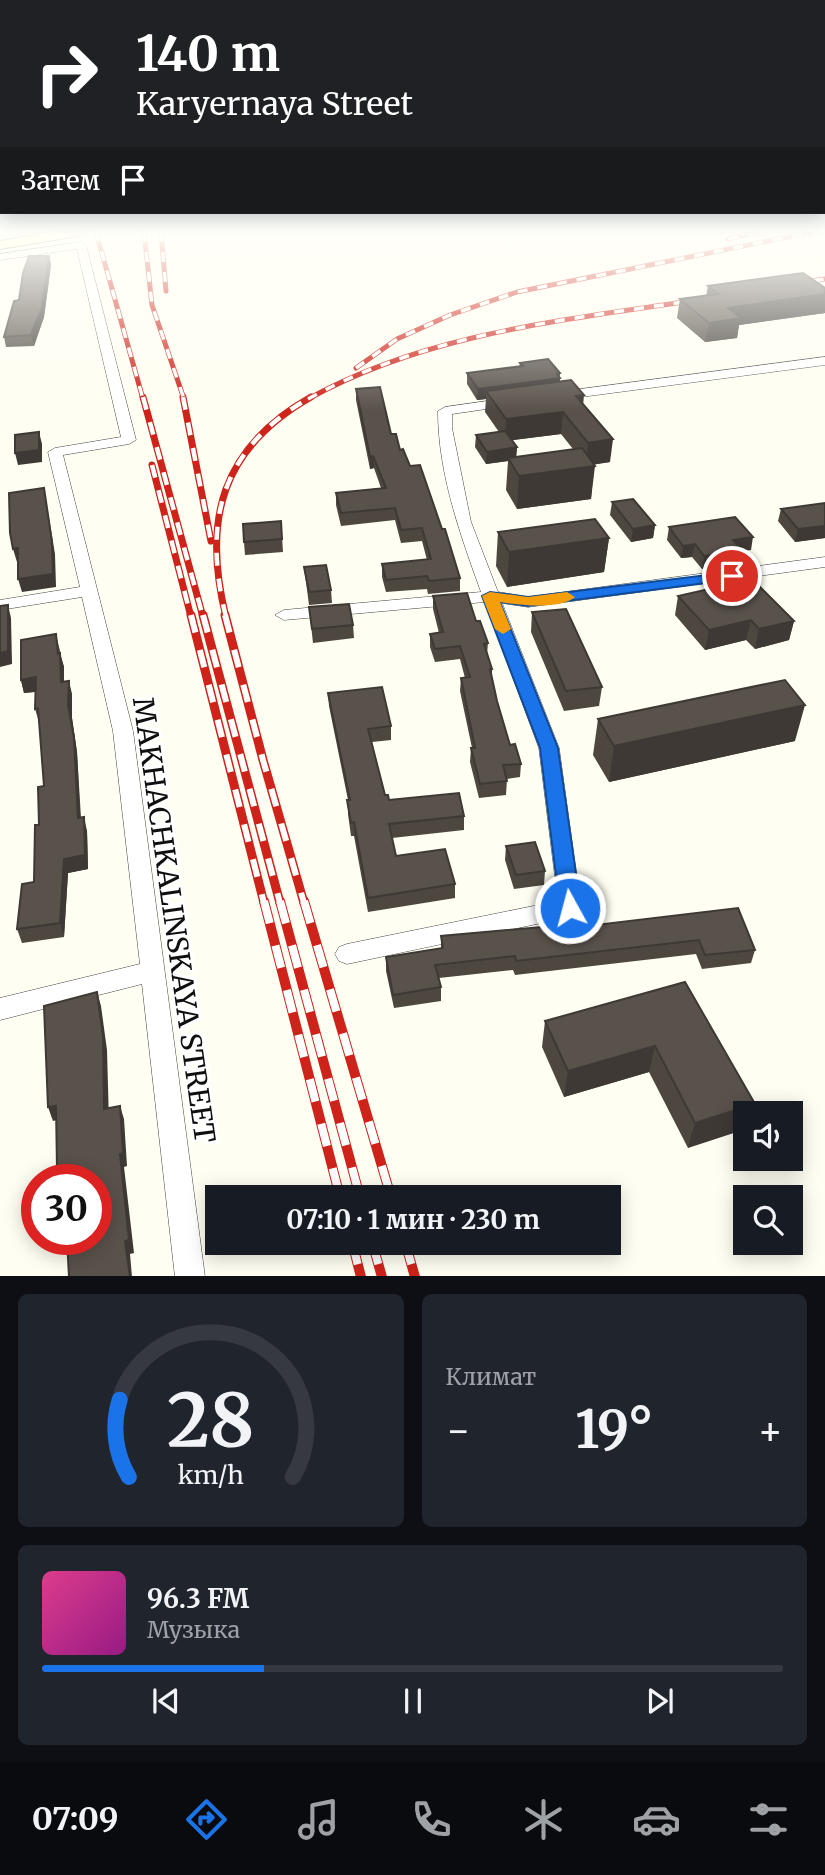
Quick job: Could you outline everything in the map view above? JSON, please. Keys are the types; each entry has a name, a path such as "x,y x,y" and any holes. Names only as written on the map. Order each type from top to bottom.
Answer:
{"street":[{"name":"MAKHACHKALINSKAYA STREET","path":"93,292 129,440 55,452 123,731 190,1276"},
{"path":"347,954 570,908 549,748 463,522 444,411 825,361"},
{"path":"284,615 490,596 528,602 825,562"},
{"path":"0,606 87,591"},
{"path":"0,1009 153,971"}],"building":[{"path":"20,292 44,292 42,307 31,335 4,337 14,301 19,300"},
{"path":"715,292 825,292 825,294 728,308 741,318 709,323 680,299 718,294"},
{"path":"548,359 560,373 557,374 560,378 478,389 467,373 523,366 520,363"},
{"path":"571,380 584,395 576,396 613,439 588,443 563,412 506,419 486,391"},
{"path":"380,387 391,434 396,434 400,450 403,449 410,466 420,465 442,529 445,529 460,578 429,581 427,576 386,580 382,564 431,559 422,528 401,530 395,508 341,513 336,493 386,488 373,456 370,457 356,389"},
{"path":"505,431 517,447 487,452 476,435"},
{"path":"39,432 39,450 15,453 15,435"},
{"path":"582,448 595,466 519,476 508,458"},
{"path":"44,488 52,542 53,574 18,579 18,548 13,549 10,533 9,493"},
{"path":"633,499 655,525 633,529 612,502"},
{"path":"825,503 825,526 798,529 781,509"},
{"path":"735,517 753,537 733,540 741,550 704,556 695,544 683,546 669,527"},
{"path":"595,519 609,538 509,552 498,532"},
{"path":"281,521 282,539 244,542 243,524"},
{"path":"326,565 331,590 309,592 304,567"},
{"path":"744,571 794,621 759,629 751,620 709,630 678,596 718,587 709,579"},
{"path":"467,593 476,621 480,621 488,643 484,644 492,669 497,701 510,745 515,744 521,764 503,765 507,781 480,784 471,748 475,748 461,678 470,677 460,646 435,649 430,634 443,632 433,596"},
{"path":"349,604 353,625 312,629 309,607"},
{"path":"8,605 8,651 0,653 0,606"},
{"path":"566,609 602,687 566,691 532,612"},
{"path":"56,634 61,682 69,681 68,705 74,738 78,818 84,817 85,855 64,859 60,923 17,929 22,884 34,882 35,825 39,825 38,787 44,786 38,708 35,709 36,677 21,680 21,640"},
{"path":"785,680 805,705 614,746 598,719"},
{"path":"382,687 391,726 368,729 385,795 388,795 389,800 459,793 464,816 389,824 396,856 445,849 455,884 368,898 354,822 351,823 347,800 350,800 328,693"},
{"path":"535,842 545,871 516,875 506,846"},
{"path":"738,908 755,950 705,955 699,940 516,961 515,956 435,965 441,987 393,995 386,957 443,948 441,936 553,926 554,930"},
{"path":"685,982 753,1101 733,1101 733,1111 695,1123 655,1046 568,1071 545,1021"},
{"path":"97,992 103,1036 104,1109 120,1106 123,1153 120,1154 129,1240 125,1241 130,1276 69,1276 68,1255 112,1255 112,1164 57,1164 56,1106 48,1107 44,1006"}],"railway":[{"path":"113,292 143,399"},
{"path":"151,292 152,305 184,399"},
{"path":"356,368 397,339 450,315 519,292"},
{"path":"308,399 400,358 449,344 547,323 697,300"},
{"path":"143,397 203,617"},
{"path":"183,397 211,541"},
{"path":"226,617 216,549 219,518 226,490 238,463 256,439 281,417 308,399"},
{"path":"152,465 191,617"},
{"path":"191,615 264,903"},
{"path":"203,615 280,903"},
{"path":"225,615 304,903"},
{"path":"264,901 337,1185"},
{"path":"280,901 357,1185"},
{"path":"304,901 387,1185"},
{"path":"355,1255 361,1276"},
{"path":"376,1255 382,1276"},
{"path":"409,1255 415,1276"}],"slow traffic":[{"path":"503,629 490,596 528,602 567,597"}],"route":[{"path":"570,908 549,748 490,596 528,602 732,576"}]}
